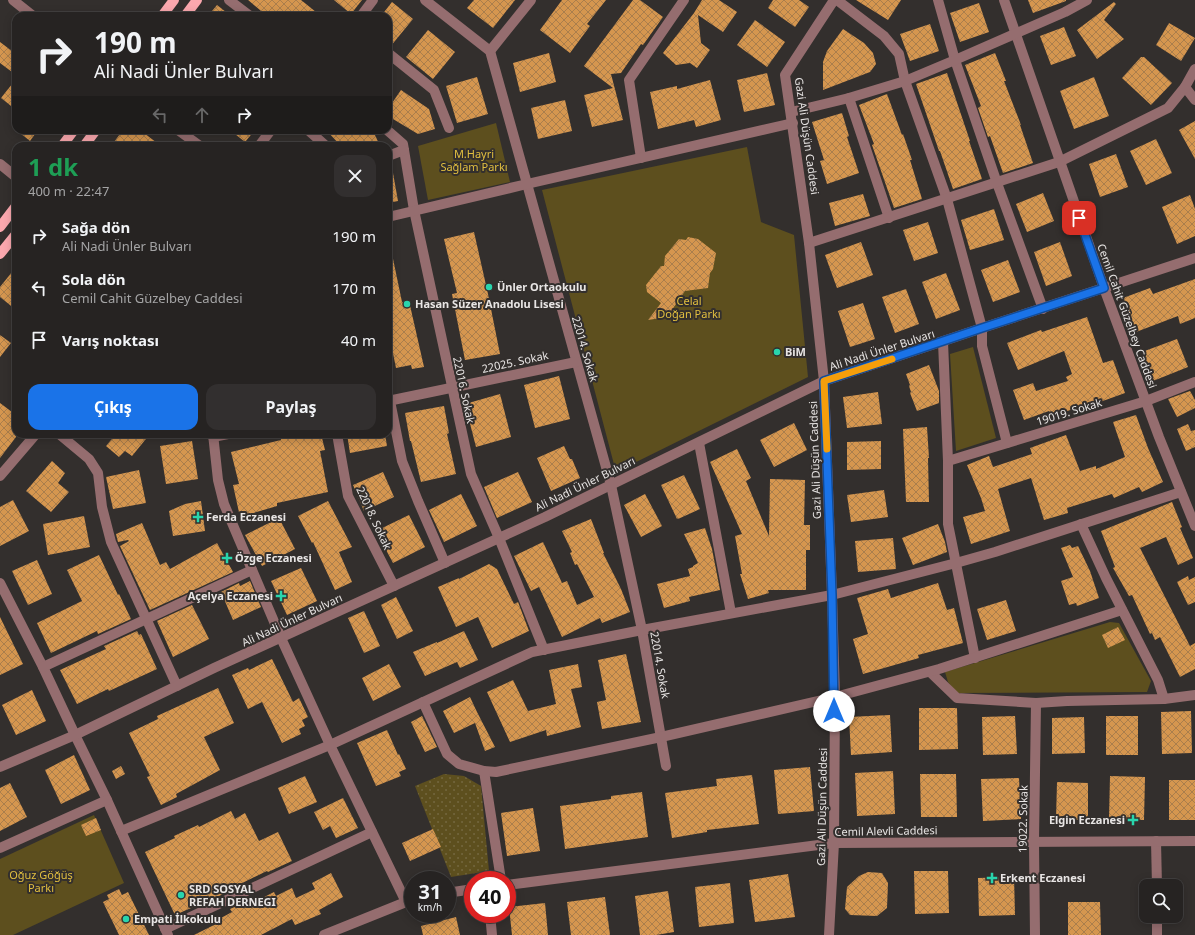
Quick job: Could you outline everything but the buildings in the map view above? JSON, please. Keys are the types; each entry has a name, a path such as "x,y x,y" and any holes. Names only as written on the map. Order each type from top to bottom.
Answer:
{"main road":[{"path":"165,12 174,0"},
{"path":"188,12 197,0"},
{"path":"0,227 12,211"},
{"path":"0,254 12,239"}],"street":[{"path":"13,0 28,12"},
{"path":"229,0 245,12"},
{"path":"364,12 373,0"},
{"path":"425,0 490,51 530,0"},
{"path":"641,158 629,80 684,0"},
{"name":"Gazi Ali Düşün Caddesi","path":"829,935 834,843 834,697 832,595 824,381 809,243 785,75 834,0"},
{"path":"837,0 884,36 899,54 905,81 947,199 982,328 982,346 1008,443"},
{"path":"938,0 955,60 997,183 1043,308"},
{"name":"Cemil Cahit Güzelbey Caddesi","path":"1004,0 1104,288 1146,402 1195,526"},
{"path":"791,112 849,98 905,81 1065,12 1087,0"},
{"name":"22014. Sokak","path":"490,51 610,485 642,630 666,766"},
{"path":"392,56 434,90 449,128"},
{"path":"809,243 1059,162 1168,108 1185,87 1195,70"},
{"path":"1185,87 1195,100"},
{"path":"849,98 889,218"},
{"path":"392,216 793,123"},
{"path":"184,134 194,142"},
{"path":"312,134 322,142"},
{"name":"22016. Sokak","path":"392,134 403,144 414,210 451,388 471,474 499,538 544,650"},
{"path":"392,154 404,150"},
{"path":"0,164 12,174"},
{"name":"Ali Nadi Ünler Bulvarı","path":"0,767 75,735 176,686 499,538 824,381 1195,258"},
{"path":"943,342 948,461 948,524 975,658"},
{"name":"22025. Sokak","path":"392,400 576,362"},
{"name":"19019. Sokak","path":"948,461 1146,402 1195,382"},
{"path":"392,415 402,460 445,563"},
{"path":"0,476 33,438"},
{"path":"64,438 89,459 98,473 102,507 111,542 176,686"},
{"path":"213,438 218,480 224,504 281,638 330,745 372,832 404,893"},
{"name":"22018. Sokak","path":"338,438 348,496 394,586"},
{"path":"698,443 731,613"},
{"path":"121,831 330,745 532,652 832,595 956,563 1181,492"},
{"path":"1082,524 1106,578 1158,680 1164,699"},
{"path":"43,667 252,570"},
{"path":"0,583 43,667 107,800 167,932 372,832"},
{"path":"423,702 447,754 459,764 484,771 496,772 661,737 834,697 930,672 1122,610"},
{"path":"930,672 957,698 1036,703 1164,699 1195,695"},
{"name":"19022. Sokak","path":"1035,935 1034,842 1036,703"},
{"path":"484,771 500,871"},
{"path":"0,848 107,800"},
{"name":"Cemil Alevli Caddesi","path":"516,884 834,843 1195,840"},
{"path":"1156,841 1156,879"},
{"path":"324,935 404,904"},
{"path":"491,923 492,935"},
{"path":"1157,923 1157,935"}],"green space":[{"name":"M.Hayri Sağlam Parkı","path":"496,123 510,182 428,200 418,146"},
{"name":"Celal Doğan Parkı","path":"747,147 761,222 794,235 808,377 616,472 542,190"},
{"path":"973,347 996,438 956,451 950,354"},
{"path":"1110,622 1119,623 1151,681 1147,692 957,693 948,682 945,672"},
{"path":"444,774 464,776 481,786 489,871 464,871 464,875 456,876 456,871 449,871 415,786"},
{"name":"Oğuz Göğüş Parkı","path":"94,815 124,883 13,935 0,935 0,859"}],"slow traffic":[{"path":"827,449 824,381 892,359"}],"place":[{"name":"Ünler Ortaokulu","path":"489,287"},
{"name":"Hasan Süzer Anadolu Lisesi","path":"407,304"},
{"name":"BiM","path":"777,352"},
{"name":"Ferda Eczanesi","path":"198,517"},
{"name":"Özge Eczanesi","path":"227,558"},
{"name":"Açelya Eczanesi","path":"281,596"},
{"name":"Elgin Eczanesi","path":"1133,820"},
{"name":"Erkent Eczanesi","path":"992,878"},
{"name":"SRD SOSYAL REFAH DERNEGI","path":"181,895"},
{"name":"Empati İlkokulu","path":"126,919"}],"route":[{"path":"834,711 832,595 824,381 1104,288 1079,218"}]}
